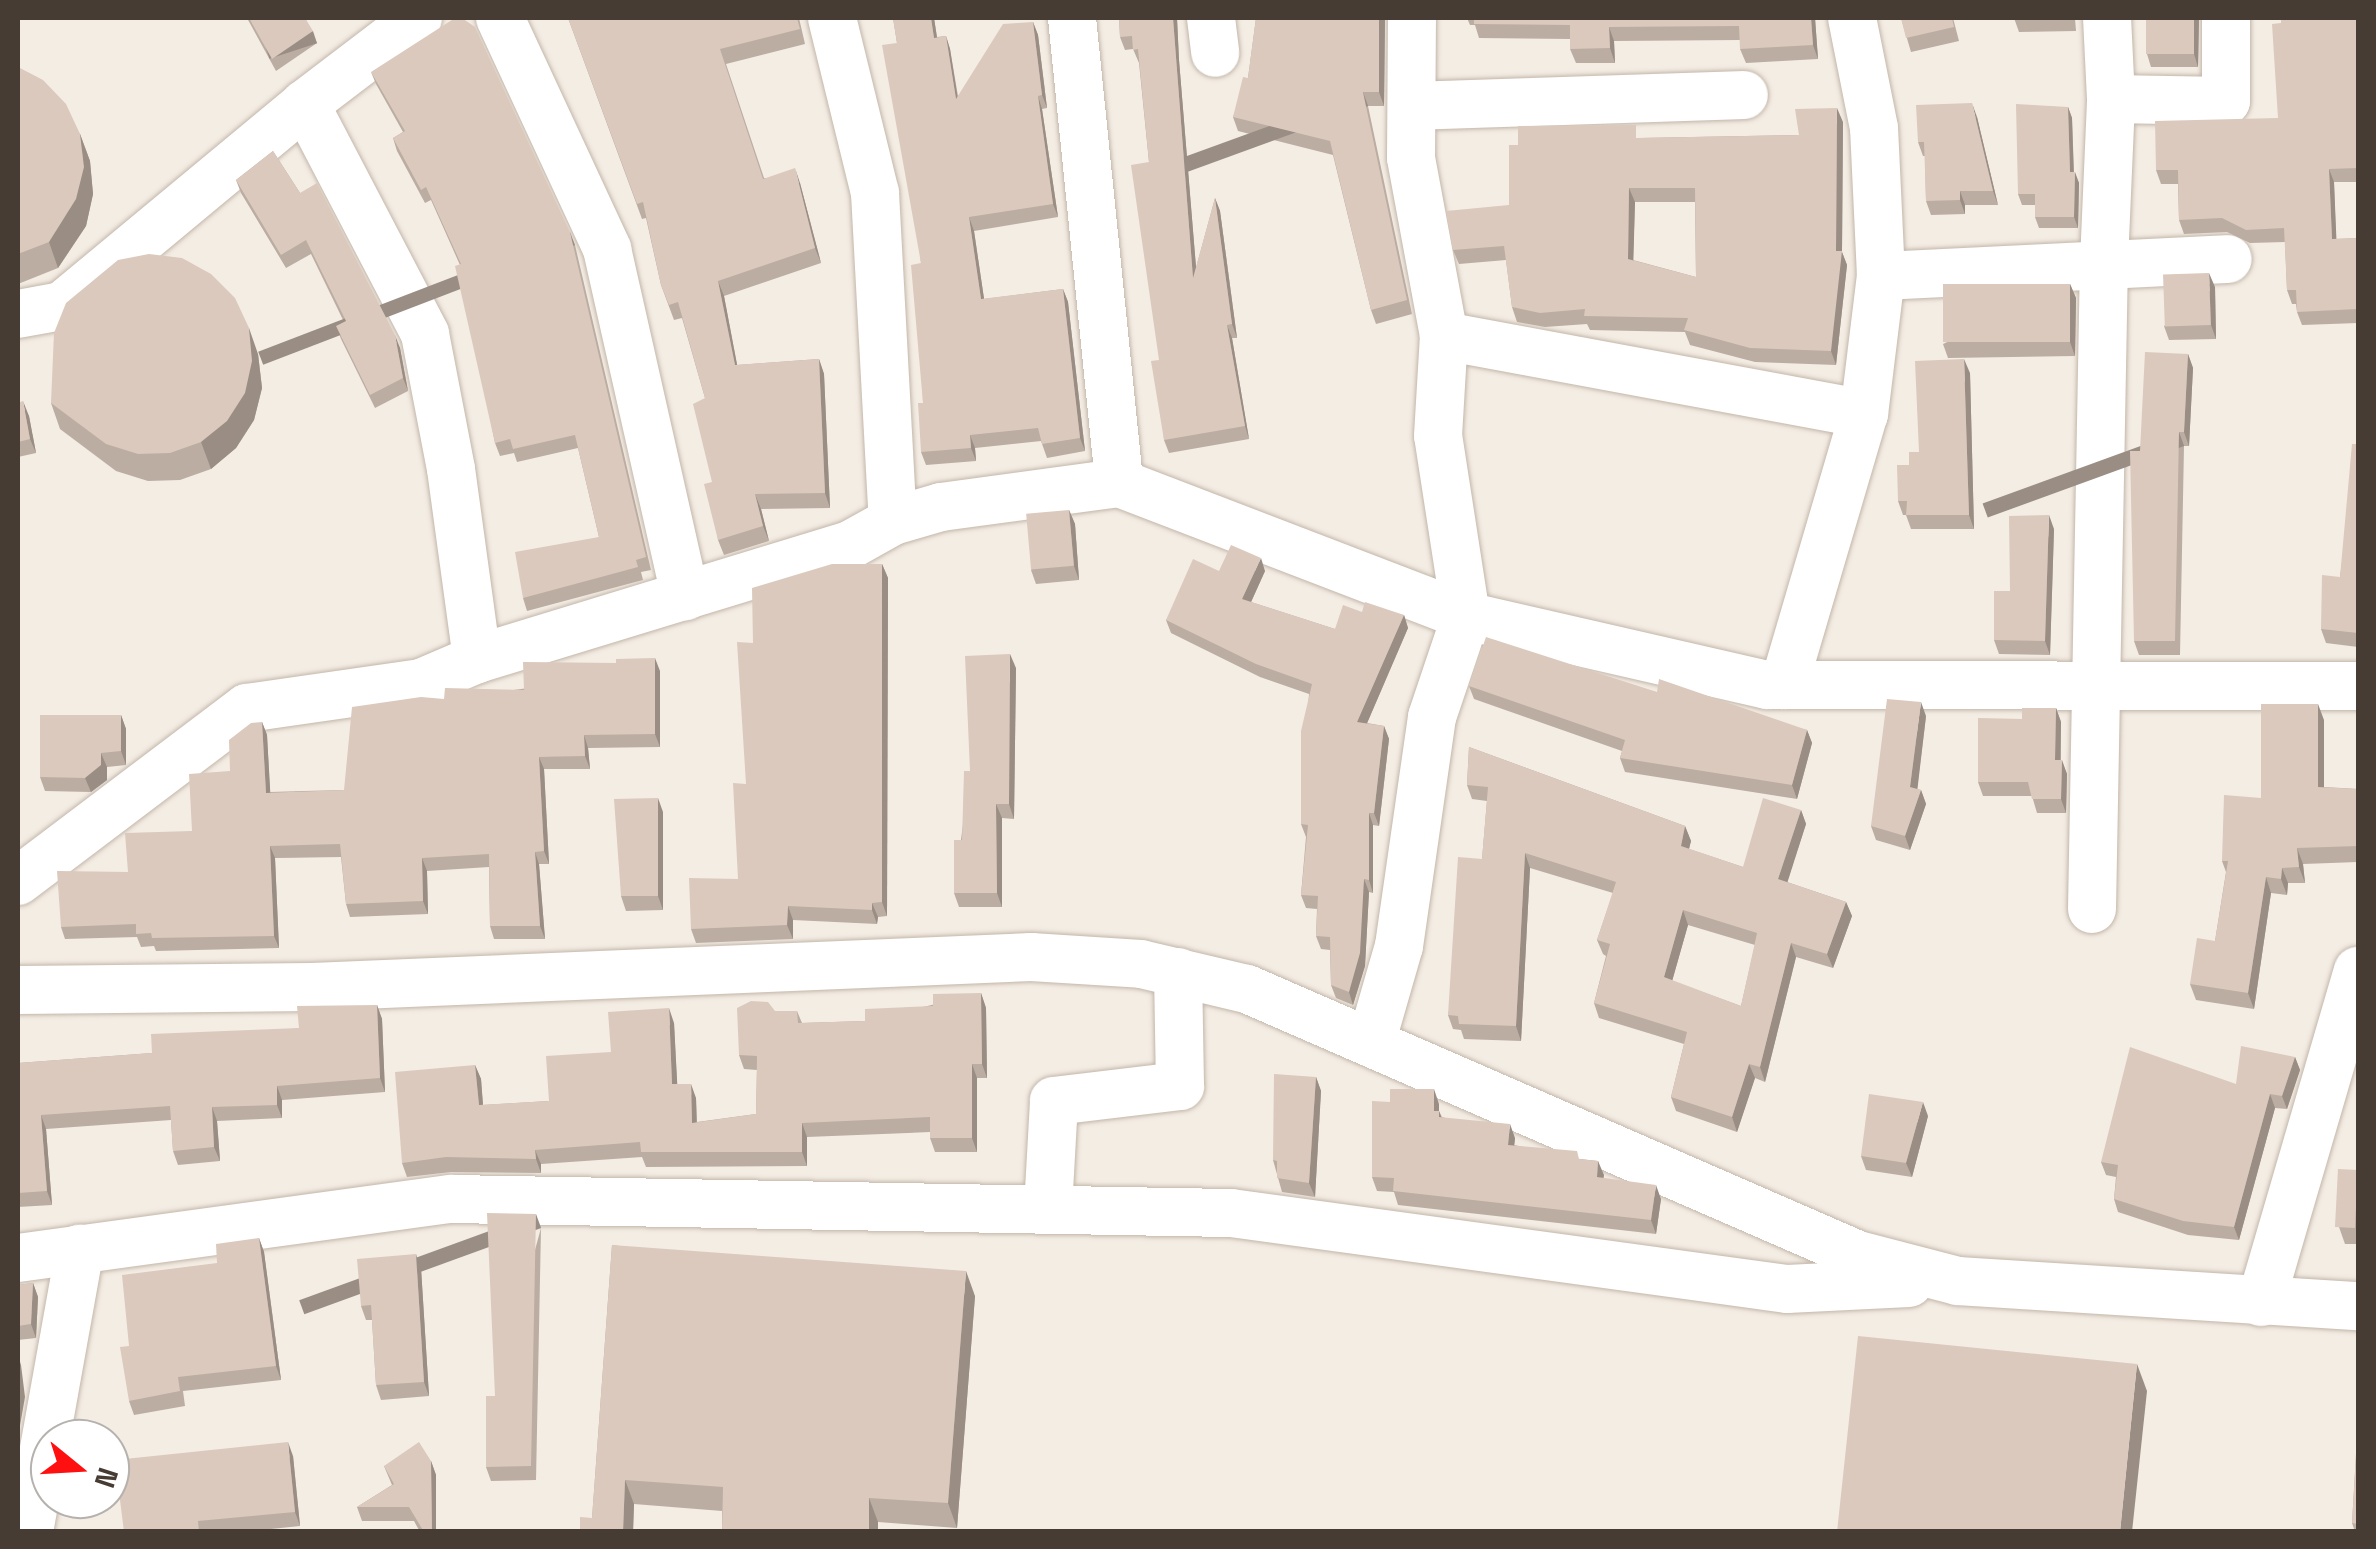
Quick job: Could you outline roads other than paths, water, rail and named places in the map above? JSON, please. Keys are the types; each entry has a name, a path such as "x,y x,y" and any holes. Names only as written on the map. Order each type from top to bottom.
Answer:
{"street":[{"path":"18,314 62,306 305,104 418,18"},
{"path":"500,18 606,249 685,596"},
{"path":"832,18 874,193 892,521"},
{"path":"1072,18 1119,483"},
{"path":"1371,1043 1399,946 1432,717 1466,616 1438,436 1444,336 1410,158 1412,18"},
{"path":"1784,685 1864,414 1881,276 1874,128 1852,18"},
{"path":"2092,909 2104,262 2112,99 2108,18"},
{"path":"2112,99 2226,101 2226,18"},
{"path":"1412,106 1744,95"},
{"path":"305,104 426,334 451,469 477,659"},
{"path":"1881,276 2104,262 2228,259"},
{"path":"1444,336 1864,414"},
{"path":"18,881 246,708 421,682 477,659 850,545 892,521 941,507 1119,483 1466,616 1768,685 2358,686"},
{"path":"18,990 312,987 1031,957 1141,964 1247,988 1858,1255 1958,1281"},
{"path":"2261,1302 2358,971"},
{"path":"1048,1209 1054,1101 1180,1086 1178,972"},
{"path":"18,1258 451,1198 1048,1209 1231,1213 1787,1289 1958,1281 2358,1306"},
{"path":"29,1532 80,1249"}]}
